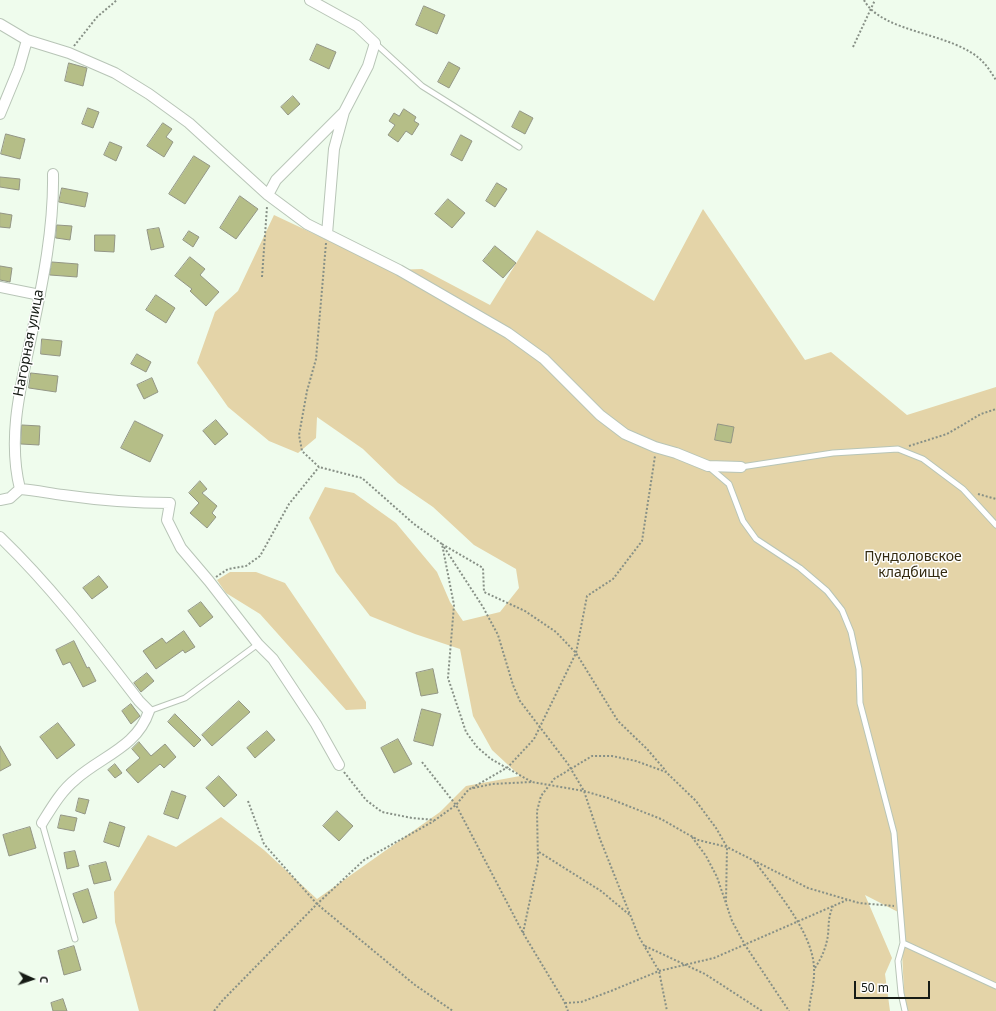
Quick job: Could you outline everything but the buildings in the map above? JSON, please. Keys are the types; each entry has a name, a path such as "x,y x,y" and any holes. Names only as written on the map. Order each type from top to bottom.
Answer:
{"street":[{"path":"310,0 357,26 375,43 368,66 344,112 334,149 327,234"},
{"path":"0,24 27,40 69,53 115,73 149,94 189,123 268,195 308,224 399,270 508,333 544,359 600,415 625,434 655,447 676,453 708,466 741,467"},
{"path":"0,114 20,68 27,40"},
{"path":"268,195 276,180 344,112"},
{"name":"Нагорная улица","path":"20,489 16,473 15,416 40,295 53,206 53,174"},
{"path":"0,287 40,295"},
{"path":"0,500 10,498 20,489 134,503 170,503 167,520 181,548 210,581 258,644 273,659 316,724 339,765"},
{"path":"0,537 30,566 56,596 82,627 138,702 149,711 144,724 129,742 76,779 60,795 42,823"}],"lane":[{"path":"375,43 422,86 519,147"},
{"path":"741,467 833,453 898,449 923,459 963,489 996,525"},
{"path":"708,466 729,484 743,521 756,539 800,568 827,591 842,610 853,639 859,669 860,703 894,833 904,943 898,961 900,993 905,1011"},
{"path":"149,711 185,698 258,644"},
{"path":"42,823 75,939"},
{"path":"904,943 996,986"}],"path":[{"path":"69,53 97,17 117,0"},
{"path":"864,0 869,9 890,22 933,35 965,50 983,61 996,80"},
{"path":"853,47 869,9 875,0"},
{"path":"262,277 268,195"},
{"path":"327,234 316,360 307,391 299,435 302,451 319,467 362,478 414,524 442,544 483,568 484,592 526,611 556,632 576,653 618,721 647,749 666,772 696,801 716,828 727,847 726,902"},
{"path":"898,449 947,434 982,414 996,409"},
{"path":"214,1011 317,904 364,860 435,820 456,805 469,789 508,767 534,739 576,653 587,596 613,579 642,541 655,456 655,447"},
{"path":"210,581 228,569 246,566 260,556 289,504 319,467"},
{"path":"963,489 996,499"},
{"path":"442,544 483,607 498,635 513,685 520,700 570,767 584,790 600,839 631,917 644,946 658,971 667,1011"},
{"path":"442,544 454,605 448,678 466,732 477,747 491,759 508,767 532,782"},
{"path":"523,933 538,862 537,811 541,796 549,784 570,767 592,756 612,756 636,761 666,772"},
{"path":"422,762 456,805 523,933 565,1003 568,1011"},
{"path":"339,765 366,800 382,812 412,818 435,820"},
{"path":"469,789 492,784 532,782 584,790 661,819 691,836 727,847 808,888 859,903 901,906"},
{"path":"248,801 264,844 317,904 415,985 453,1011"},
{"path":"691,836 706,856 717,878 732,921 745,945 789,1011"},
{"path":"539,852 601,891 631,917"},
{"path":"754,862 777,891 797,922 812,955 814,969 809,1011"},
{"path":"565,1003 581,1002 658,971 714,958 848,900"},
{"path":"814,969 823,955 828,934 828,916 834,905"},
{"path":"644,946 705,974 762,1011"}],"green space":[{"name":"Пундоловское кладбище","path":"703,209 805,360 831,352 907,415 996,387 996,1011 905,1011 900,913 865,895 892,958 885,974 890,1011 139,1011 115,922 114,892 148,835 176,847 221,817 264,850 317,899 440,812 466,786 520,776 492,750 473,716 460,649 415,634 370,616 336,572 309,518 325,487 354,493 396,523 437,572 450,602 463,621 500,612 519,588 516,569 474,545 433,507 398,483 363,449 317,417 316,438 298,453 269,441 228,407 197,363 215,312 238,291 274,215 391,270 422,269 490,305 537,230 654,301"},
{"path":"230,572 256,572 285,583 366,702 366,709 346,710 260,614 226,593 217,580"}]}
